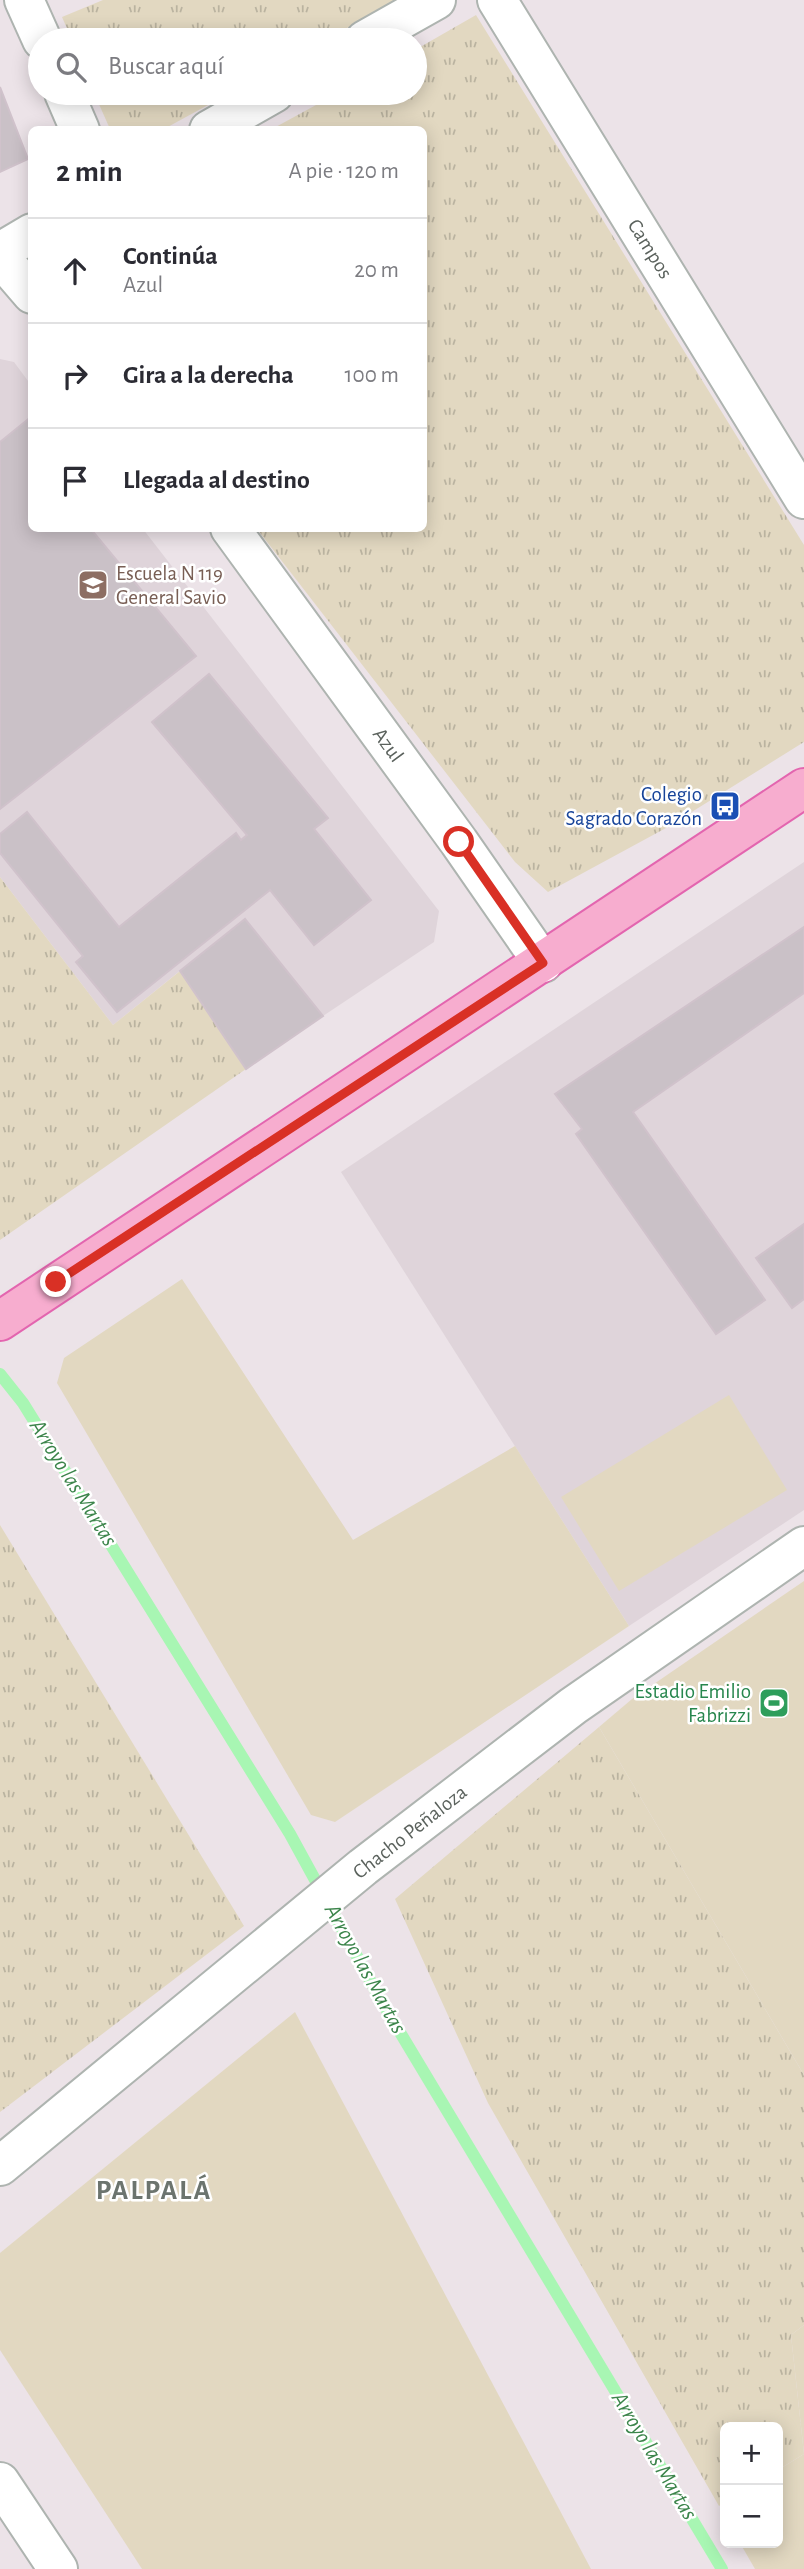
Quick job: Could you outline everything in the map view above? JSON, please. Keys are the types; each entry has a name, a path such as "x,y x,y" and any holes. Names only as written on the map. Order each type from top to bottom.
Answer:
{"main road":[{"path":"0,1321 804,788"}],"street":[{"path":"24,0 37,28"},
{"path":"386,28 436,0"},
{"name":"Campos","path":"497,0 804,499"},
{"path":"69,105 78,126"},
{"path":"216,126 253,105"},
{"path":"28,236 0,255 28,289"},
{"name":"Azul","path":"233,532 451,830 543,963"},
{"name":"Chacho Peñaloza","path":"0,2166 363,1867 573,1706 804,1546"},
{"path":"0,2482 58,2569"}],"shaded area":[{"path":"0,359 14,362 28,381 28,532 145,532 439,911 434,942 323,1016 244,919 113,1025 0,877"},
{"path":"804,862 804,1510 629,1626 341,1172"}],"green space":[{"path":"103,0 398,0 347,28 67,28 62,17"},
{"path":"476,15 804,545 804,742 666,828 548,892 515,862 259,532 427,532 427,126 278,126 316,105 427,105 427,43"},
{"path":"99,105 208,105 170,126 109,126"},
{"path":"0,877 113,1025 180,971 246,1069 0,1240"},
{"path":"182,1279 353,1540 515,1446 629,1626 335,1822 311,1815 57,1383 64,1358"},
{"path":"729,1395 787,1490 619,1591 561,1497"},
{"path":"0,1525 244,1926 0,2112"},
{"path":"804,1581 804,2075 599,1727 632,1699"},
{"path":"599,1727 804,2075 804,2325 791,2335 804,2454 783,2467 783,2422 720,2422 719,2506 488,2103 395,1899"},
{"path":"295,2012 591,2569 142,2569 0,2350 0,2253"},
{"path":"804,2325 804,2454 791,2335"},
{"path":"804,2454 804,2569 755,2569 743,2548 783,2548 783,2467"}],"building":[{"path":"0,87 28,159 0,172"},
{"name":"Escuela N 119 General Savio","path":"28,419 28,532 93,532 196,656 0,809 0,442"},
{"path":"209,674 328,818 314,829 371,900 314,945 270,890 117,1012 76,962 83,956 0,853 0,834 27,812 119,927 236,833 241,840 247,835 152,722"},
{"path":"245,919 323,1016 246,1069 180,971"},
{"path":"804,927 804,993 633,1112 765,1300 716,1334 576,1134 582,1129 555,1094"},
{"path":"804,1224 804,1299 792,1308 756,1258"}],"waterway":[{"name":"Arroyo las Martas","path":"0,1374 23,1403 290,1834 383,2004 722,2569"}],"place":[{"name":"Escuela N 119 General Savio","path":"93,585"},
{"name":"Colegio Sagrado Corazón","path":"725,806"},
{"name":"Estadio Emilio Fabrizzi","path":"774,1703"}],"district":[{"name":"PALPALÁ","path":"154,2191"}],"route":[{"path":"56,1282 543,963 459,842"}]}
